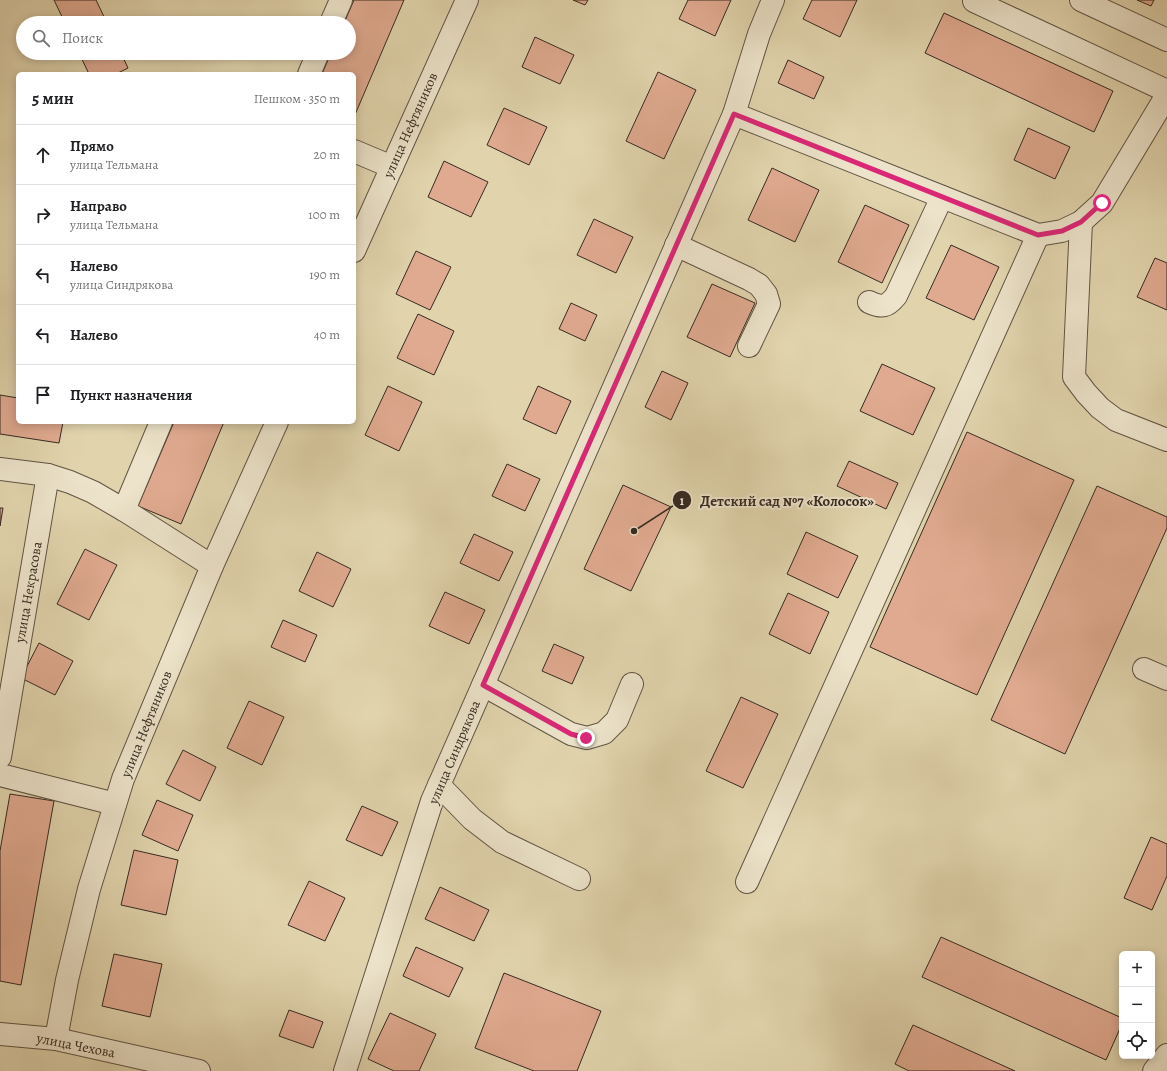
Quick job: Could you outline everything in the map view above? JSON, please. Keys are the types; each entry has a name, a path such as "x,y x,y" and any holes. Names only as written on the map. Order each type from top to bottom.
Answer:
{"street":[{"path":"334,16 341,0"},
{"name":"улица Нефтяников","path":"356,247 467,0"},
{"name":"улица Синдрякова","path":"345,1071 439,785 734,114 759,34 773,0"},
{"path":"1081,0 1167,40"},
{"path":"974,1 1167,91"},
{"path":"310,72 315,60"},
{"path":"734,114 1038,235 1062,231 1081,222 1102,203 1167,95"},
{"path":"356,152 392,167"},
{"path":"869,302 878,306 884,306 891,303 896,296 942,197"},
{"path":"1081,222 1074,377 1100,408 1116,420 1167,440"},
{"path":"748,882 1038,235"},
{"path":"676,245 759,284 766,294 768,304 749,346"},
{"path":"124,510 160,424"},
{"name":"улица Нефтяников","path":"56,1039 67,980 88,889 123,779 212,566 276,424"},
{"path":"0,469 48,475 70,482 93,492 212,566"},
{"name":"улица Некрасова","path":"0,757 48,475"},
{"path":"1144,669 1167,679"},
{"path":"483,685 571,734 586,738 604,734 617,720 632,684"},
{"path":"0,774 115,804"},
{"path":"439,785 472,819 502,842 579,879"},
{"name":"улица Чехова","path":"0,1034 56,1039 199,1071"},
{"path":"1154,1071 1167,1055"}],"building":[{"path":"54,0 96,0 104,16 62,16"},
{"path":"354,0 404,0 356,112 356,72 323,72 328,60 356,60 356,16 347,16"},
{"path":"573,0 588,0 585,5"},
{"path":"688,0 731,0 715,36 679,19"},
{"path":"812,0 857,0 840,37 803,19"},
{"path":"1137,0 1154,0 1151,6"},
{"path":"944,13 1113,91 1094,132 925,53"},
{"path":"535,37 574,55 560,84 522,67"},
{"path":"82,60 124,60 128,68 120,72 88,72"},
{"path":"788,60 824,77 814,99 778,83"},
{"path":"658,72 696,90 664,159 626,141"},
{"path":"504,108 547,127 529,165 487,145"},
{"path":"1028,128 1070,147 1055,179 1014,160"},
{"path":"444,161 488,182 471,217 428,197"},
{"path":"772,168 819,190 795,242 748,220"},
{"path":"865,205 909,225 882,283 838,262"},
{"path":"594,219 633,237 616,273 577,255"},
{"path":"951,245 999,267 974,320 926,298"},
{"path":"416,251 451,267 430,310 396,294"},
{"path":"1155,258 1167,263 1167,310 1137,297"},
{"path":"712,284 755,303 730,357 687,337"},
{"path":"571,303 597,315 585,341 559,329"},
{"path":"418,314 454,331 434,375 397,358"},
{"path":"882,364 935,388 913,435 860,411"},
{"path":"662,371 688,383 671,420 645,407"},
{"path":"388,386 422,402 399,451 365,435"},
{"path":"538,386 571,401 556,434 523,419"},
{"path":"0,395 16,398 16,424 63,424 59,443 0,434"},
{"path":"173,424 223,424 181,524 138,506"},
{"path":"967,432 1074,480 977,695 870,647"},
{"path":"849,461 898,483 886,509 837,486"},
{"path":"507,464 540,479 525,511 492,496"},
{"path":"623,485 671,507 631,591 584,569"},
{"path":"1097,486 1167,517 1167,528 1065,754 991,720"},
{"path":"0,508 3,508 0,526"},
{"path":"806,532 858,556 838,598 787,574"},
{"path":"474,534 513,552 499,581 460,563"},
{"path":"85,549 117,565 89,620 57,604"},
{"path":"317,552 351,569 333,607 299,591"},
{"path":"445,592 485,610 469,644 429,626"},
{"path":"788,593 829,612 810,654 769,634"},
{"path":"283,620 317,635 305,662 271,647"},
{"path":"39,643 73,661 55,695 21,678"},
{"path":"554,644 584,657 572,684 542,671"},
{"path":"741,697 778,714 743,788 706,771"},
{"path":"249,701 284,717 262,765 227,748"},
{"path":"183,750 216,767 200,801 166,784"},
{"path":"10,794 54,801 21,985 0,981 0,851"},
{"path":"157,800 193,815 178,851 142,835"},
{"path":"362,806 398,822 382,856 346,840"},
{"path":"1151,837 1167,844 1167,876 1152,910 1124,898"},
{"path":"134,850 178,860 166,915 121,905"},
{"path":"309,881 345,898 325,941 288,925"},
{"path":"440,887 489,910 474,941 425,919"},
{"path":"941,937 1119,1017 1119,1031 1106,1060 922,977"},
{"path":"416,947 463,968 449,997 403,976"},
{"path":"114,954 162,964 150,1017 102,1006"},
{"path":"504,973 601,1011 577,1071 534,1071 475,1048"},
{"path":"289,1010 323,1022 313,1048 279,1036"},
{"path":"390,1013 436,1034 419,1071 394,1071 368,1059"},
{"path":"913,1025 1015,1071 909,1071 895,1064"}],"place":[{"name":"Детский сад №7 «Колосок»","path":"634,531"}],"route":[{"path":"586,738 571,734 483,685 734,114 1038,235 1062,231 1081,222 1102,203"}]}
